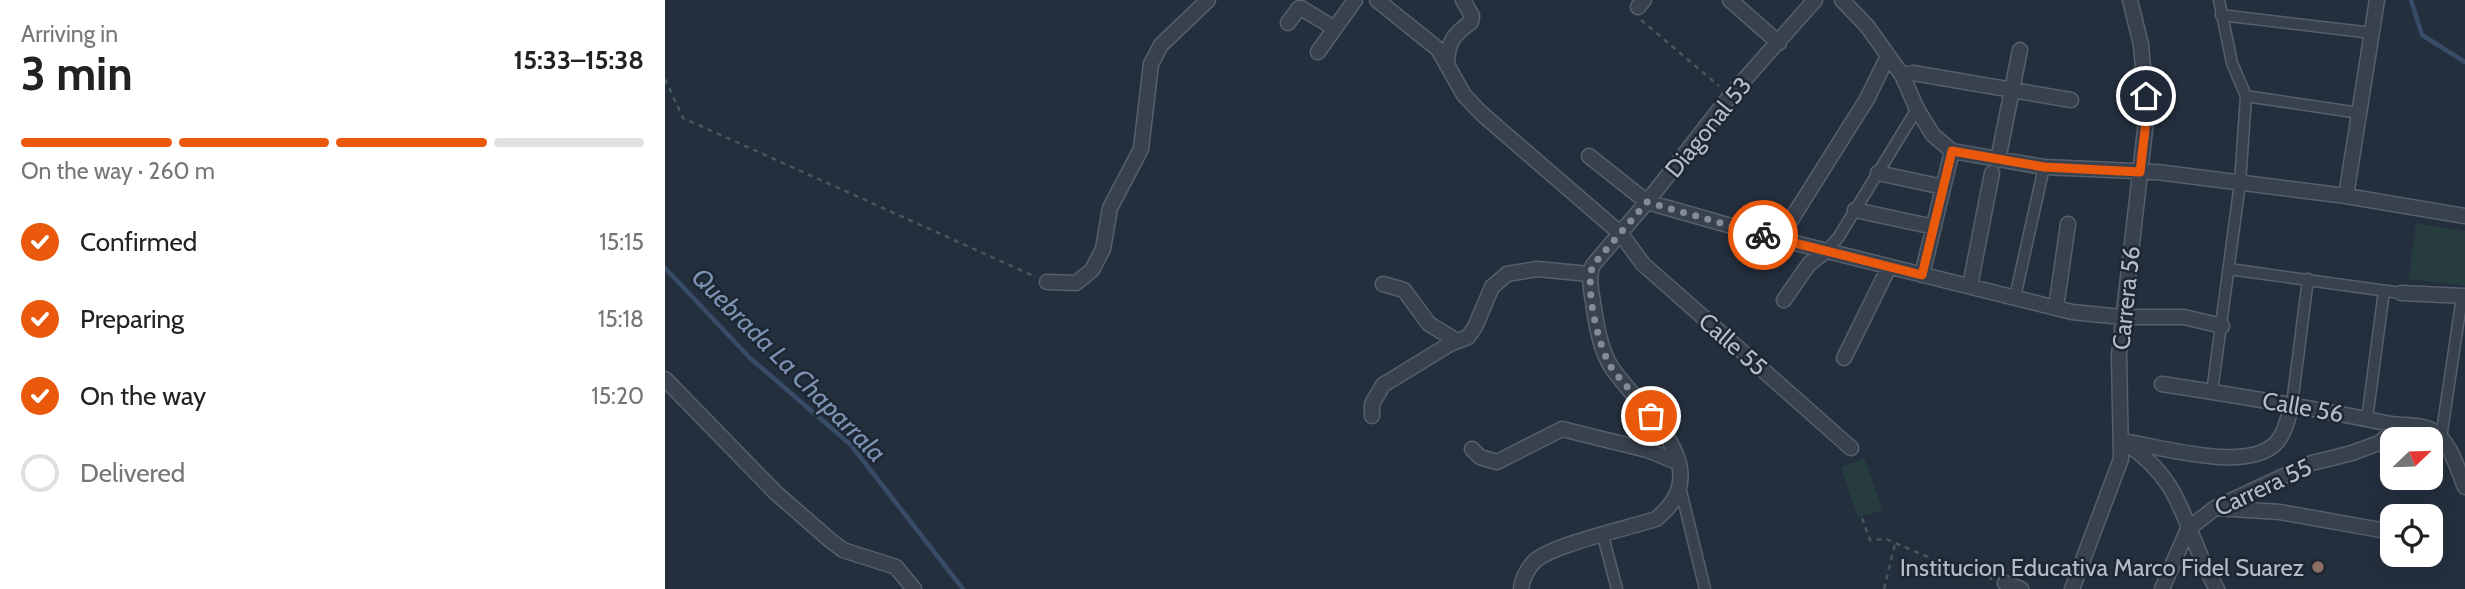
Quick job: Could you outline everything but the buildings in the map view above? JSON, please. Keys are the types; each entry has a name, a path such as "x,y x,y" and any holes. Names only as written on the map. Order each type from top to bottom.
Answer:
{"street":[{"path":"1047,282 1076,283 1092,270 1103,249 1110,208 1141,149 1151,64 1161,45 1208,0"},
{"path":"1318,52 1355,0"},
{"name":"Calle 55","path":"1377,0 1438,49 1464,95 1481,113 1621,234 1643,264 1851,448"},
{"path":"1447,62 1448,48 1453,37 1471,22 1472,16 1463,0"},
{"path":"1730,0 1779,43"},
{"name":"Diagonal 53","path":"1589,274 1593,265 1647,202 1730,96 1815,0"},
{"path":"1842,0 1867,26 1902,75 1917,109 1933,135 1952,151 1995,166 2157,172 2346,196 2465,216"},
{"name":"Carrera 56","path":"2072,589 2121,459 2119,355 2147,113 2145,79 2130,0"},
{"path":"2212,392 2240,183 2245,96 2232,63 2219,0"},
{"path":"2346,196 2377,0"},
{"path":"1288,23 1301,8 1333,28"},
{"path":"2221,15 2372,33"},
{"path":"1970,286 2020,50"},
{"path":"1779,239 1867,99 1888,56"},
{"path":"1902,75 1913,73 2071,100"},
{"path":"2245,96 2359,113"},
{"path":"1784,300 1809,264 1837,239 1917,109"},
{"path":"1922,275 1952,151"},
{"path":"1589,156 1647,202 1779,239 2072,312 2122,317 2184,317 2222,326"},
{"path":"2015,297 2044,167"},
{"path":"1878,173 1943,187"},
{"path":"1855,210 1934,227"},
{"path":"2056,308 2068,224"},
{"path":"1844,358 1889,267"},
{"path":"1372,416 1373,404 1383,385 1468,337 1492,287 1507,274 1537,269 1589,274 1595,316 1606,357 1676,450 1680,487 1705,589"},
{"path":"2229,269 2383,291 2463,297 2443,427"},
{"path":"2121,440 2206,456 2242,458 2261,453 2276,443 2286,427 2292,404 2308,279"},
{"path":"1383,284 1404,290 1429,324 1457,341"},
{"path":"2367,419 2383,291"},
{"path":"665,379 776,493 831,541 843,550 896,567 913,589"},
{"name":"Calle 56","path":"2162,384 2292,404 2414,427"},
{"name":"Carrera 55","path":"2162,589 2188,529 2215,508 2312,463 2379,443 2400,426"},
{"path":"1472,449 1480,457 1497,462 1562,429 1647,450 1679,463"},
{"path":"2121,440 2141,453 2165,477 2182,507 2188,529 2217,589"},
{"path":"2443,441 2465,487"},
{"path":"1521,589 1527,571 1536,560 1555,551 1656,519 1667,510 1680,487"},
{"path":"2215,508 2280,512 2380,530"},
{"path":"1603,536 1617,589"},
{"path":"2005,583 2021,589"}],"path":[{"path":"1641,4 1640,19 1730,96"},
{"path":"665,79 683,118 1047,282"},
{"path":"1862,517 1870,540 1886,539 1979,576 2005,583"},
{"path":"1884,589 1895,544"}],"green space":[{"path":"2416,223 2465,231 2465,286 2409,279"},
{"path":"1864,458 1883,510 1858,518 1841,467"}],"waterway":[{"path":"2411,0 2422,35 2465,62"},
{"name":"Quebrada La Chaparrala","path":"665,268 750,358 851,445 963,589"}],"way so far":[{"path":"1651,416 1606,357 1595,316 1589,274 1593,265 1647,202 1763,235"}],"place":[{"name":"Institucion Educativa Marco Fidel Suarez","path":"2318,567"}],"route":[{"path":"1763,235 1922,275 1952,151 2044,167 2140,172 2147,113 2146,96"}]}
